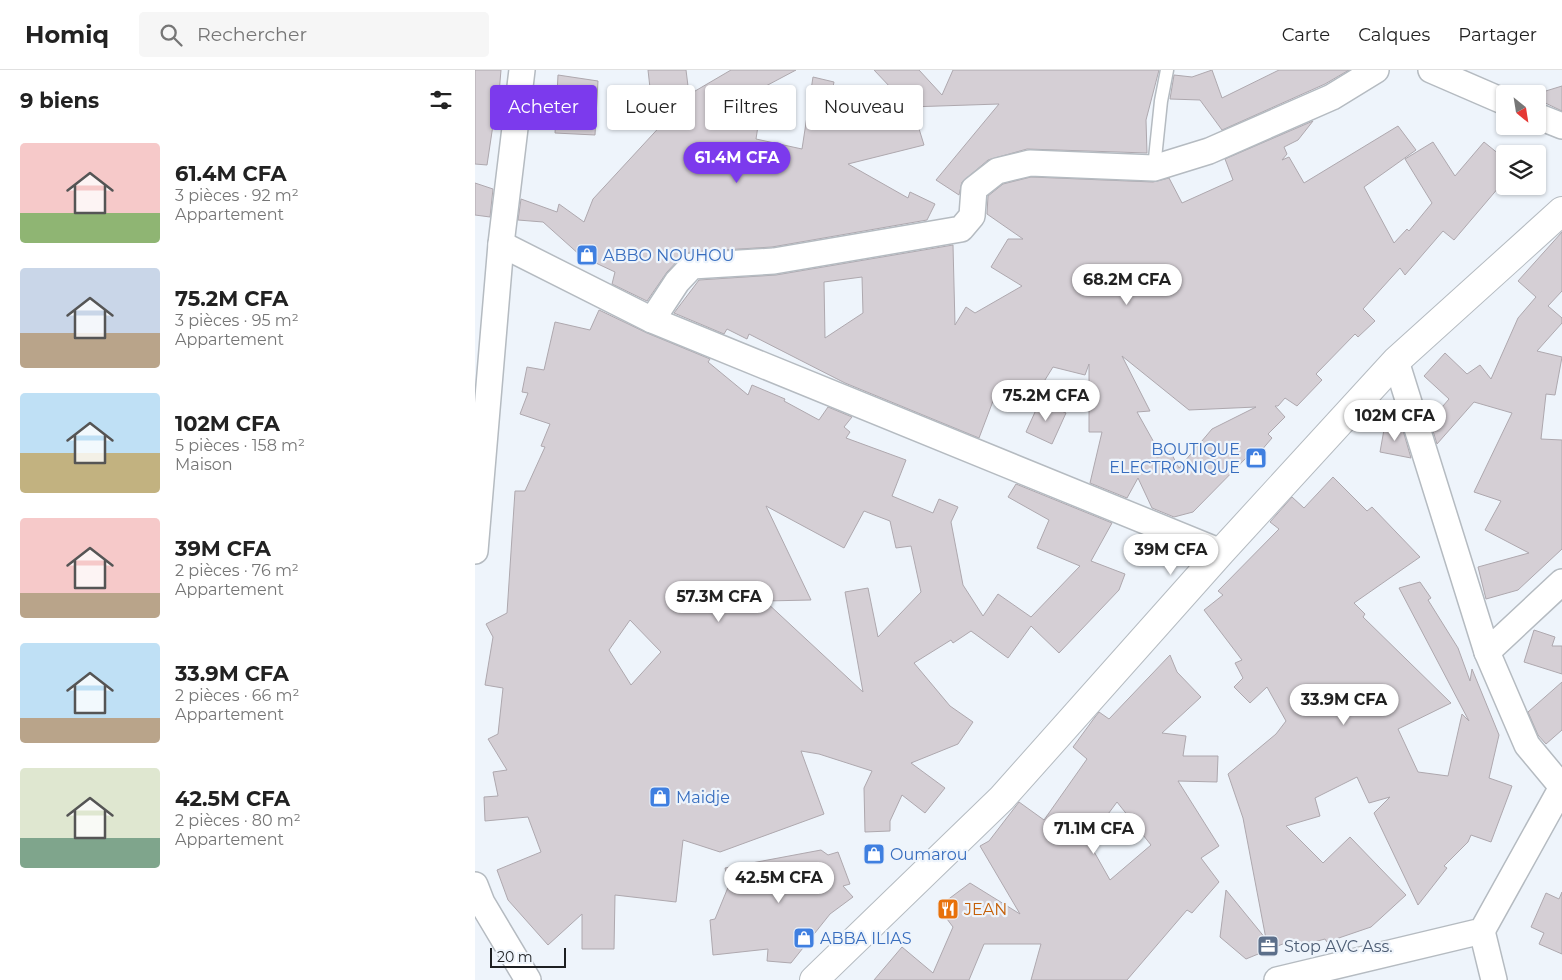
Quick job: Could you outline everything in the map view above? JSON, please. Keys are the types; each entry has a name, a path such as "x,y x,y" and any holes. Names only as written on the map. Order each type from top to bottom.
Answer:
{"main road":[{"path":"814,980 1002,798 1221,552 1396,361 1562,211"}],"street":[{"path":"475,551 501,244 522,70"},
{"path":"652,320 677,282 692,266 774,261 961,229 971,216 974,189 997,171 1029,163 1154,168 1209,151 1314,104 1376,70"},
{"path":"1431,70 1496,98"},
{"path":"1546,120 1562,126"},
{"path":"501,244 652,320 1221,552"},
{"path":"1396,361 1487,652 1527,745 1562,787 1482,931 1494,980"},
{"path":"1487,652 1562,582"},
{"path":"475,885 482,903 528,980"},
{"path":"1277,980 1482,931"}],"lane":[{"path":"1154,168 1161,101 1167,70"}],"building":[{"path":"475,70 501,70 500,85 490,85 490,130 492,130 487,165 475,164"},
{"path":"648,70 686,70 688,85 650,85"},
{"path":"731,70 796,70 768,85 705,85"},
{"path":"874,70 919,70 942,95 953,70 1159,70 1146,120 1147,153 1027,149 988,160 962,182 959,195 936,180 999,104 923,107 923,85 888,85"},
{"path":"1212,70 1222,98 1279,70 1349,70 1325,84 1222,130 1200,100 1170,99 1174,75 1192,77"},
{"path":"558,75 598,81 597,99 597,85 557,85"},
{"path":"813,77 834,82 833,85 812,85"},
{"path":"705,85 705,130 757,130 756,139 802,149 806,123 806,130 919,130 924,145 848,164 908,198 910,192 935,204 927,220 772,247 690,252 682,256 667,272 647,301 612,284 615,272 581,256 543,222 518,220 521,199 557,212 559,204 584,222 593,199 657,130 695,130 695,91"},
{"path":"1562,86 1562,111 1546,103 1546,91"},
{"path":"1313,121 1298,140 1284,147 1287,154 1282,160 1289,157 1304,183 1398,126 1416,150 1364,187 1394,243 1407,229 1409,231 1432,203 1405,159 1433,142 1455,176 1484,142 1496,152 1496,191 1454,240 1443,231 1405,275 1400,268 1363,309 1375,321 1358,337 1355,334 1316,374 1322,380 1297,406 1285,398 1278,406 1275,406 1285,417 1268,434 1272,438 1254,459 1249,455 1193,512 1174,517 1152,508 1138,478 1127,498 1090,483 1102,432 1089,432 1089,364 1085,375 1053,367 1035,396 993,401 979,438 845,383 749,334 747,339 727,329 724,334 674,313 699,280 776,275 953,245 955,325 966,307 975,313 1022,286 991,267 1008,239 1023,239 987,214 988,196 1003,184 1031,177 1153,182 1169,178 1182,203 1233,180 1225,159","holes":["862,277 863,313 825,338 824,282","1122,356 1189,410 1256,407 1212,429 1179,468 1170,451 1157,458 1156,446 1137,412 1150,411"]},
{"path":"555,130 595,130 595,135 555,133"},
{"path":"475,183 493,189 490,217 475,215"},
{"path":"1562,232 1562,291 1548,306 1562,318 1562,323 1537,351 1562,357 1555,395 1546,394 1541,439 1562,440 1562,549 1518,590 1486,599 1478,567 1529,553 1485,530 1501,501 1474,492 1512,413 1474,402 1437,444 1430,421 1449,399 1424,376 1445,353 1467,374 1480,365 1491,379 1518,318 1536,297 1518,281"},
{"path":"599,310 647,333 710,359 708,362 748,395 752,385 785,399 784,401 819,420 828,407 852,417 844,427 850,432 846,438 906,460 892,496 933,513 939,499 958,507 951,522 963,585 983,616 998,594 1031,617 1080,566 1037,548 1049,520 1008,497 1016,484 1112,523 1091,561 1125,574 1119,590 1059,653 1031,626 1008,658 971,631 953,643 951,640 914,663 950,706 973,722 958,744 911,763 945,788 925,813 902,795 890,821 890,831 865,832 864,788 872,771 819,754 801,751 824,814 720,852 683,840 676,902 615,895 614,949 582,949 582,914 548,945 508,900 497,870 541,852 528,817 485,821 484,797 498,796 493,772 507,770 488,739 498,734 503,688 485,685 493,637 486,624 507,613 515,491 525,491 545,447 541,446 550,424 520,414 528,393 522,392 527,367 544,370 555,322 590,330","holes":["766,506 844,548 864,511 890,521 896,548 911,546 921,592 878,637 868,588 845,592 863,692 765,601 811,600","630,620 661,652 631,685 609,650"]},
{"path":"1040,401 1066,413 1052,444 1026,432"},
{"path":"1385,424 1402,427 1411,458 1380,452"},
{"path":"1333,477 1367,511 1372,507 1420,557 1354,603 1365,614 1363,617 1451,703 1398,729 1418,772 1448,776 1462,714 1469,721 1399,588 1420,582 1431,598 1428,600 1458,648 1470,681 1472,669 1499,735 1489,778 1512,786 1491,842 1471,835 1468,842 1444,866 1447,868 1418,905 1374,813 1390,797 1369,803 1357,777 1315,798 1320,816 1286,826 1323,863 1350,837 1406,895 1371,927 1327,942 1325,939 1292,948 1290,941 1246,959 1220,937 1226,890 1266,939 1243,818 1228,774 1276,734 1286,721 1267,687 1250,703 1234,687 1243,678 1235,663 1242,660 1204,610 1223,595 1218,591 1279,529 1270,522 1292,497 1304,508"},
{"path":"1534,630 1555,637 1552,646 1562,646 1562,674 1524,662"},
{"path":"1170,655 1177,672 1201,697 1162,733 1186,736 1183,756 1218,756 1217,782 1178,781 1219,846 1201,858 1219,882 1192,913 1187,910 1127,980 1031,980 1041,944 984,944 969,980 874,980 902,947 933,973 953,927 938,907 970,883 1020,914 980,846 989,841 1019,802 1044,820 1087,759 1073,747 1099,712 1109,719","holes":["1117,802 1151,845 1110,880 1088,841"]},
{"path":"1562,682 1562,730 1546,744 1538,735 1528,712"},
{"path":"821,850 828,855 838,852 850,884 843,886 853,897 830,914 791,963 767,961 768,949 713,955 710,920 715,919 729,885 725,868"},
{"path":"1562,892 1562,954 1539,944 1544,933 1531,927 1546,893 1559,899"}],"place":[{"name":"ABBO NOUHOU","path":"587,255"},
{"name":"BOUTIQUE ELECTRONIQUE","path":"1256,458"},
{"name":"Maidje","path":"660,797"},
{"name":"Oumarou","path":"874,854"},
{"name":"JEAN","path":"948,909"},
{"name":"ABBA ILIAS","path":"804,938"},
{"name":"Stop AVC Ass.","path":"1268,946"}]}
